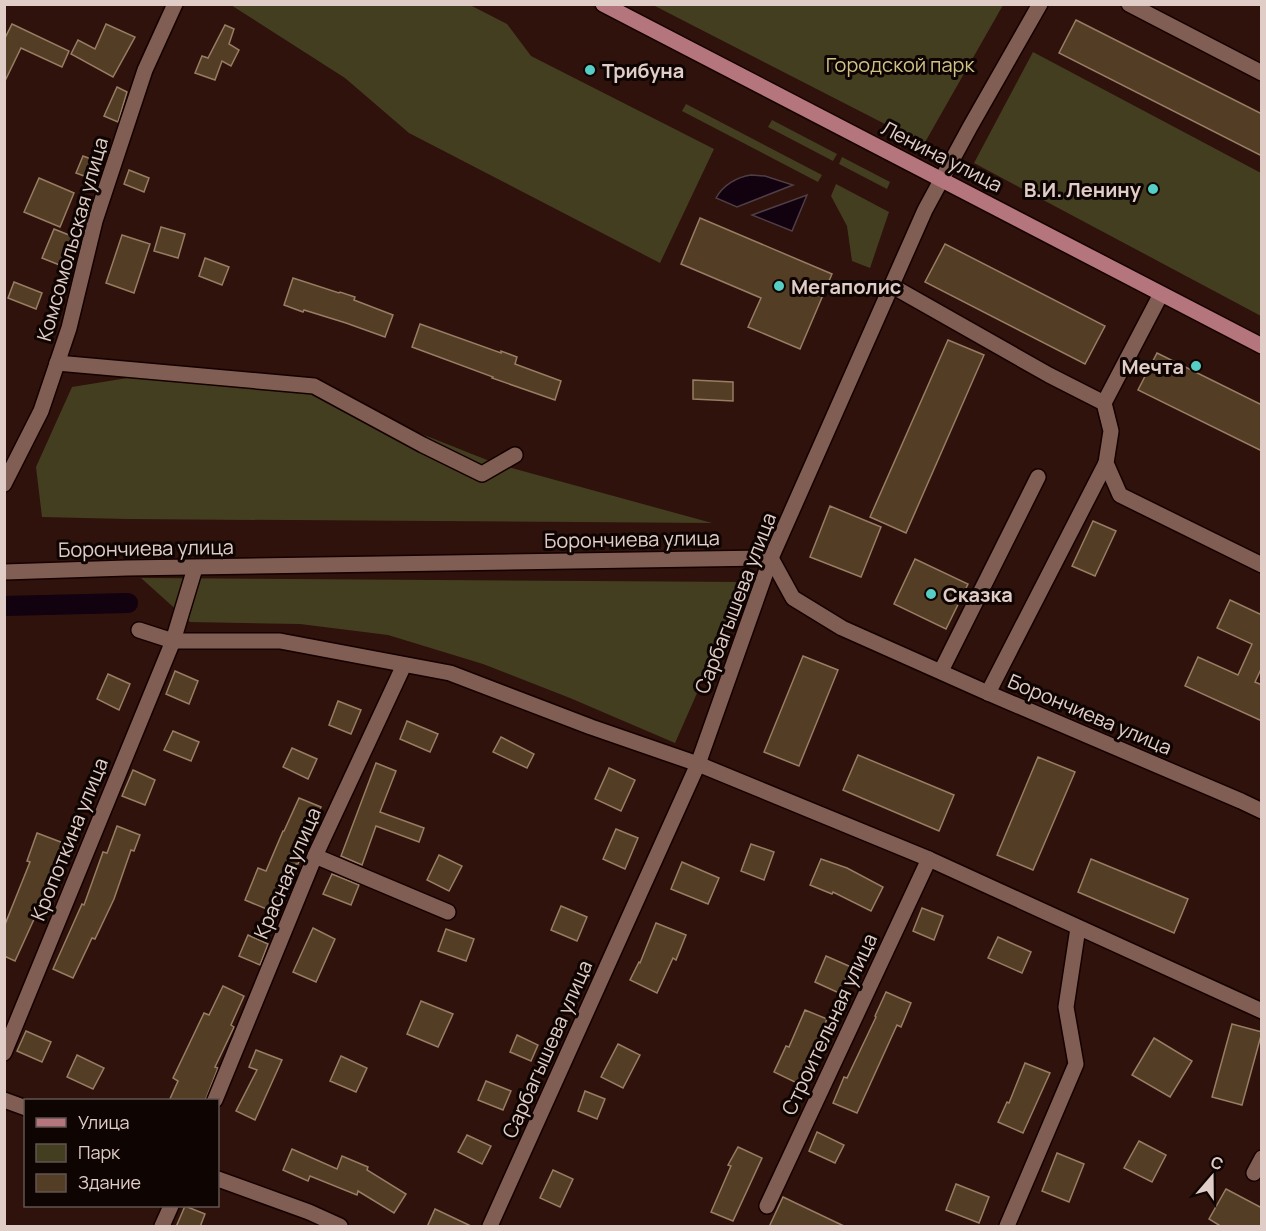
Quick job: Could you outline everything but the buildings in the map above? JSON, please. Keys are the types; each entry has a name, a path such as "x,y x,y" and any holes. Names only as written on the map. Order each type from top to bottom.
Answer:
{"main road":[{"name":"Ленина улица","path":"603,4 1262,346"}],"street":[{"name":"Комсомольская улица","path":"4,484 41,411 69,328 95,221 146,70 175,4"},
{"name":"Сарбагышева улица","path":"490,1227 698,764 771,558 925,210 1040,4"},
{"path":"1129,4 1262,73"},
{"path":"892,286 1049,375 1104,403"},
{"path":"988,693 1106,463 1111,431 1104,403 1161,294"},
{"path":"57,363 314,386 482,474 515,455"},
{"path":"1106,463 1120,495 1262,565"},
{"path":"941,671 1038,477"},
{"name":"Борончиева улица","path":"4,572 771,558 793,598 842,628 1262,811"},
{"name":"Кропоткина улица","path":"4,1053 173,641 195,568"},
{"path":"139,630 173,641 280,641 450,673 591,727 698,764 929,859 1262,1011"},
{"name":"Красная улица","path":"216,1099 315,856 404,665"},
{"path":"315,856 448,912"},
{"name":"Строительная улица","path":"767,1206 929,859"},
{"path":"1007,1227 1076,1064 1066,1007 1078,928"},
{"path":"4,1100 24,1107"},
{"path":"1254,1173 1262,1158"},
{"path":"219,1179 309,1212 340,1227"},
{"path":"162,1227 171,1207"}],"green space":[{"path":"231,5 470,5 507,24 531,56 714,149 660,263 409,133 345,78"},
{"name":"Городской парк","path":"653,5 1003,5 924,144"},
{"path":"1033,52 1261,173 1261,316 974,163"},
{"path":"686,104 822,175 818,182 682,111"},
{"path":"772,120 837,154 833,161 768,127"},
{"path":"842,157 890,182 887,189 839,164"},
{"path":"836,184 889,212 870,268 852,261 847,226 831,196"},
{"path":"158,373 297,389 374,415 497,464 712,523 42,517 36,467 72,387"},
{"path":"141,578 746,582 675,743 483,664 388,635 300,624 190,622"}],"shaded area":[{"path":"751,175 765,176 793,185 737,207 716,198 731,182"},
{"path":"807,195 792,231 752,215"}],"waterway":[{"path":"4,606 128,603"}],"place":[{"name":"Трибуна","path":"590,70"},
{"name":"В.И. Ленину","path":"1153,189"},
{"name":"Мегаполис","path":"779,286"},
{"name":"Мечта","path":"1196,366"},
{"name":"Сказка","path":"931,594"}]}
